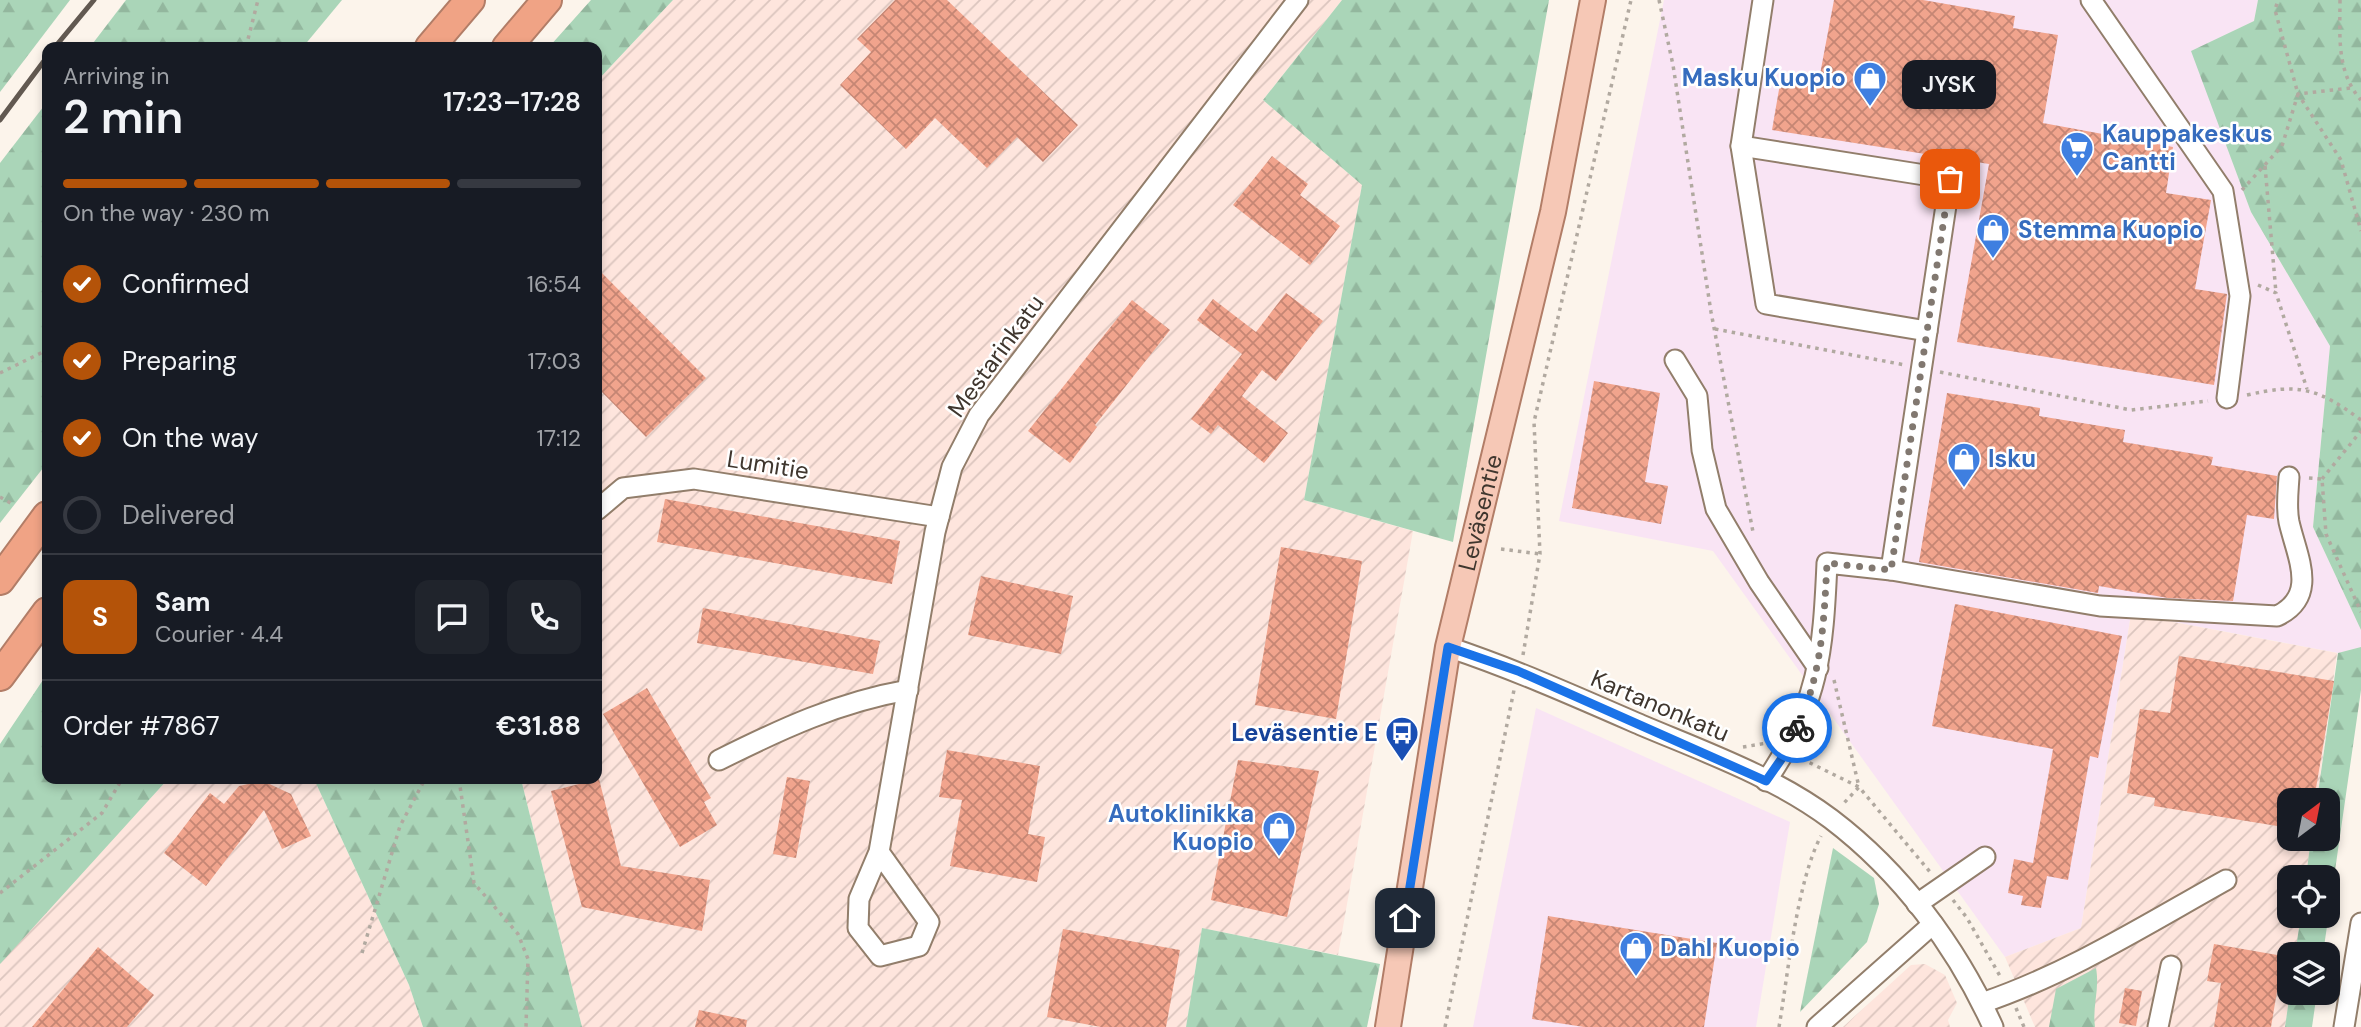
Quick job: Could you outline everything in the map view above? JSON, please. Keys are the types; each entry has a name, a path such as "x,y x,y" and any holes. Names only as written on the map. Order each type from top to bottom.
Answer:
{"highway":[{"path":"434,42 470,0"},
{"path":"511,42 547,0"},
{"path":"0,580 42,523"},
{"path":"0,676 42,619"}],"main road":[{"name":"Leväsentie","path":"1388,1027 1448,647 1553,212 1593,0"}],"street":[{"name":"Mestarinkatu","path":"879,852 929,922 919,946 880,956 858,928 859,899 879,852 939,517 952,467 979,415 1298,0"},
{"path":"1763,0 1741,146 1766,304 1927,331"},
{"path":"2091,0 2223,191 2240,296 2227,398"},
{"path":"1741,146 1950,179 1891,570"},
{"path":"1675,360 1697,396 1702,450 1716,509 1759,582 1826,673"},
{"path":"1766,781 1787,751 1826,673 1824,642 1827,563 1891,570 2100,606 2277,616 2293,608 2301,594 2303,576 2289,520 2289,477"},
{"name":"Lumitie","path":"602,506 623,488 694,479 939,517"},
{"name":"Kartanonkatu","path":"1448,647 1518,671 1766,781 1830,818 1891,870 1933,924 1982,1003 1993,1027"},
{"path":"719,760 801,719 862,698 908,690"},
{"path":"1917,904 1985,857"},
{"path":"1982,1003 2010,993 2100,948 2226,880"},
{"path":"2344,1027 2361,923"},
{"path":"1817,1027 1933,924"},
{"path":"2158,1027 2171,966"}],"path":[{"path":"247,42 258,0"},
{"path":"1445,1027 1540,554 1534,422 1631,0"},
{"path":"1659,0 1673,65 1714,329 1756,542"},
{"path":"2278,0 2275,10 2298,94 2341,160 2361,231"},
{"path":"2340,0 2340,57 2350,88 2361,100"},
{"path":"2298,94 2350,88"},
{"path":"2239,194 2283,146 2298,94"},
{"path":"2265,166 2276,293 2307,389"},
{"path":"2237,277 2276,293"},
{"path":"1714,329 2132,410 2275,389 2307,389 2339,403 2361,420"},
{"path":"0,373 42,353"},
{"path":"2361,431 2322,479 2326,534 2361,612"},
{"path":"2289,477 2322,479"},
{"path":"0,497 14,505"},
{"path":"1501,549 1540,554"},
{"path":"1779,1027 1802,898 1815,847 1830,818 1859,786 1826,673"},
{"path":"0,893 102,813 119,784"},
{"path":"362,953 400,826 422,784"},
{"path":"460,784 474,883 519,934 528,960 526,1027"}],"shaded area":[{"path":"673,0 1342,0 1263,100 1362,185 1304,500 1413,531 1338,955 1202,928 1186,1027 582,1027 522,784 602,784 602,76"},
{"path":"1664,0 2258,0 2254,21 2192,51 2251,212 2330,346 2313,527 2361,630 2361,647 2338,653 2131,614 2081,928 2005,957 1713,551 1559,521"},
{"path":"2131,614 2337,653 2319,788 2277,788 2277,851 2309,851 2308,865 2277,865 2277,928 2299,928 2297,942 2277,942 2277,1005 2288,1005 2285,1027 2035,1027 2005,957 2081,928"},
{"path":"1536,708 1790,822 1756,1027 1473,1027"},
{"path":"163,784 316,784 409,985 423,1027 0,1027 0,964 7,953"},
{"path":"1925,964 1945,975 1957,1003 1948,1020 1950,1027 1843,1027 1911,965"}],"green space":[{"path":"0,0 70,0 0,92"},
{"path":"126,0 342,0 307,42 94,42"},
{"path":"591,0 673,0 602,76 602,42 553,42"},
{"path":"1342,0 1549,0 1453,542 1304,500 1362,185 1263,100"},
{"path":"2258,0 2361,0 2361,630 2313,527 2330,346 2251,212 2191,51 2254,21"},
{"path":"42,108 42,469 0,523 0,163"},
{"path":"2361,647 2361,690 2340,836 2340,788 2319,788 2338,653"},
{"path":"42,681 42,784 163,784 0,964 0,744"},
{"path":"316,784 522,784 582,1027 423,1027 409,985"},
{"path":"1833,848 1874,878 1879,904 1867,942 1800,1012"},
{"path":"2309,851 2338,851 2336,865 2308,865"},
{"path":"1202,928 1380,964 1367,1027 1186,1027"},
{"path":"2299,928 2327,928 2325,942 2297,942"},
{"path":"2096,968 2095,1027 2049,1027 2056,989"},
{"path":"2288,1005 2315,1005 2312,1027 2285,1027"}],"building":[{"path":"895,0 947,0 1078,125 1043,162 1017,137 987,168 935,118 906,149 840,85 871,52 857,39"},
{"name":"Kauppakeskus Cantti","path":"1834,0 1923,0 2015,16 2013,28 2058,35 2043,123 2173,147 2166,193 2211,200 2195,289 2227,294 2214,385 1957,342 1989,164 1772,130 1781,78 1818,85"},
{"path":"1272,156 1308,184 1300,195 1340,226 1310,265 1233,205"},
{"path":"602,273 706,378 646,437 602,392"},
{"path":"1286,293 1323,321 1276,381 1262,370 1242,396 1288,433 1264,463 1218,425 1211,434 1191,419 1242,354 1197,320 1213,299 1256,332"},
{"path":"1132,300 1170,330 1095,425 1097,427 1070,463 1028,431"},
{"path":"1594,381 1660,393 1645,482 1668,486 1661,524 1572,508"},
{"path":"1947,393 2040,408 2039,416 2125,430 2123,442 2213,457 2211,465 2277,476 2274,519 2247,515 2233,601 2168,598 2099,586 2098,593 1919,562"},
{"path":"665,499 900,541 892,584 657,542"},
{"path":"1281,547 1362,561 1336,719 1255,705"},
{"path":"981,576 1073,596 1061,654 968,635"},
{"path":"1955,604 2122,636 2098,758 2090,756 2068,880 2047,876 2041,908 2021,905 2023,896 2008,893 2014,859 2033,863 2053,749 1932,726"},
{"path":"703,608 880,641 873,674 697,643"},
{"path":"2179,656 2334,681 2316,788 2277,788 2277,826 2154,806 2155,798 2127,793 2140,709 2170,713"},
{"path":"647,688 711,798 704,802 717,825 680,847 603,714"},
{"path":"947,750 1040,766 1028,834 1045,837 1037,882 950,866 962,800 939,797"},
{"path":"1238,760 1319,771 1287,917 1211,900"},
{"path":"787,777 810,781 796,858 773,854"},
{"path":"269,784 291,794 311,836 282,849 264,810 206,886 164,853 210,793 224,804 239,786"},
{"path":"579,784 600,784 621,866 710,880 702,931 582,907 551,791"},
{"path":"1548,916 1717,943 1704,1027 1584,1027 1532,1019"},
{"path":"1063,929 1180,950 1166,1027 1101,1027 1047,1017"},
{"path":"2214,944 2277,955 2277,992 2271,1027 2214,1027 2221,983 2207,981"},
{"path":"98,947 154,995 127,1027 32,1027"},
{"path":"2125,988 2142,991 2136,1026 2119,1023"},
{"path":"699,1010 747,1020 746,1027 695,1027"}],"railway":[{"path":"59,42 94,0"},
{"path":"0,120 42,64"}],"way so far":[{"path":"1797,728 1809,704 1824,642 1827,563 1891,570 1950,179"}],"place":[{"name":"Masku Kuopio","path":"1870,108"},
{"name":"Kauppakeskus Cantti","path":"2077,178"},
{"name":"JYSK","path":"1950,179"},
{"name":"Stemma Kuopio","path":"1993,260"},
{"name":"Isku","path":"1964,489"},
{"name":"Leväsentie E","path":"1402,763"},
{"name":"Autoklinikka Kuopio","path":"1279,858"},
{"name":"Dahl Kuopio","path":"1636,978"}],"route":[{"path":"1405,918 1448,647 1518,671 1766,781 1787,751 1797,728"}]}
